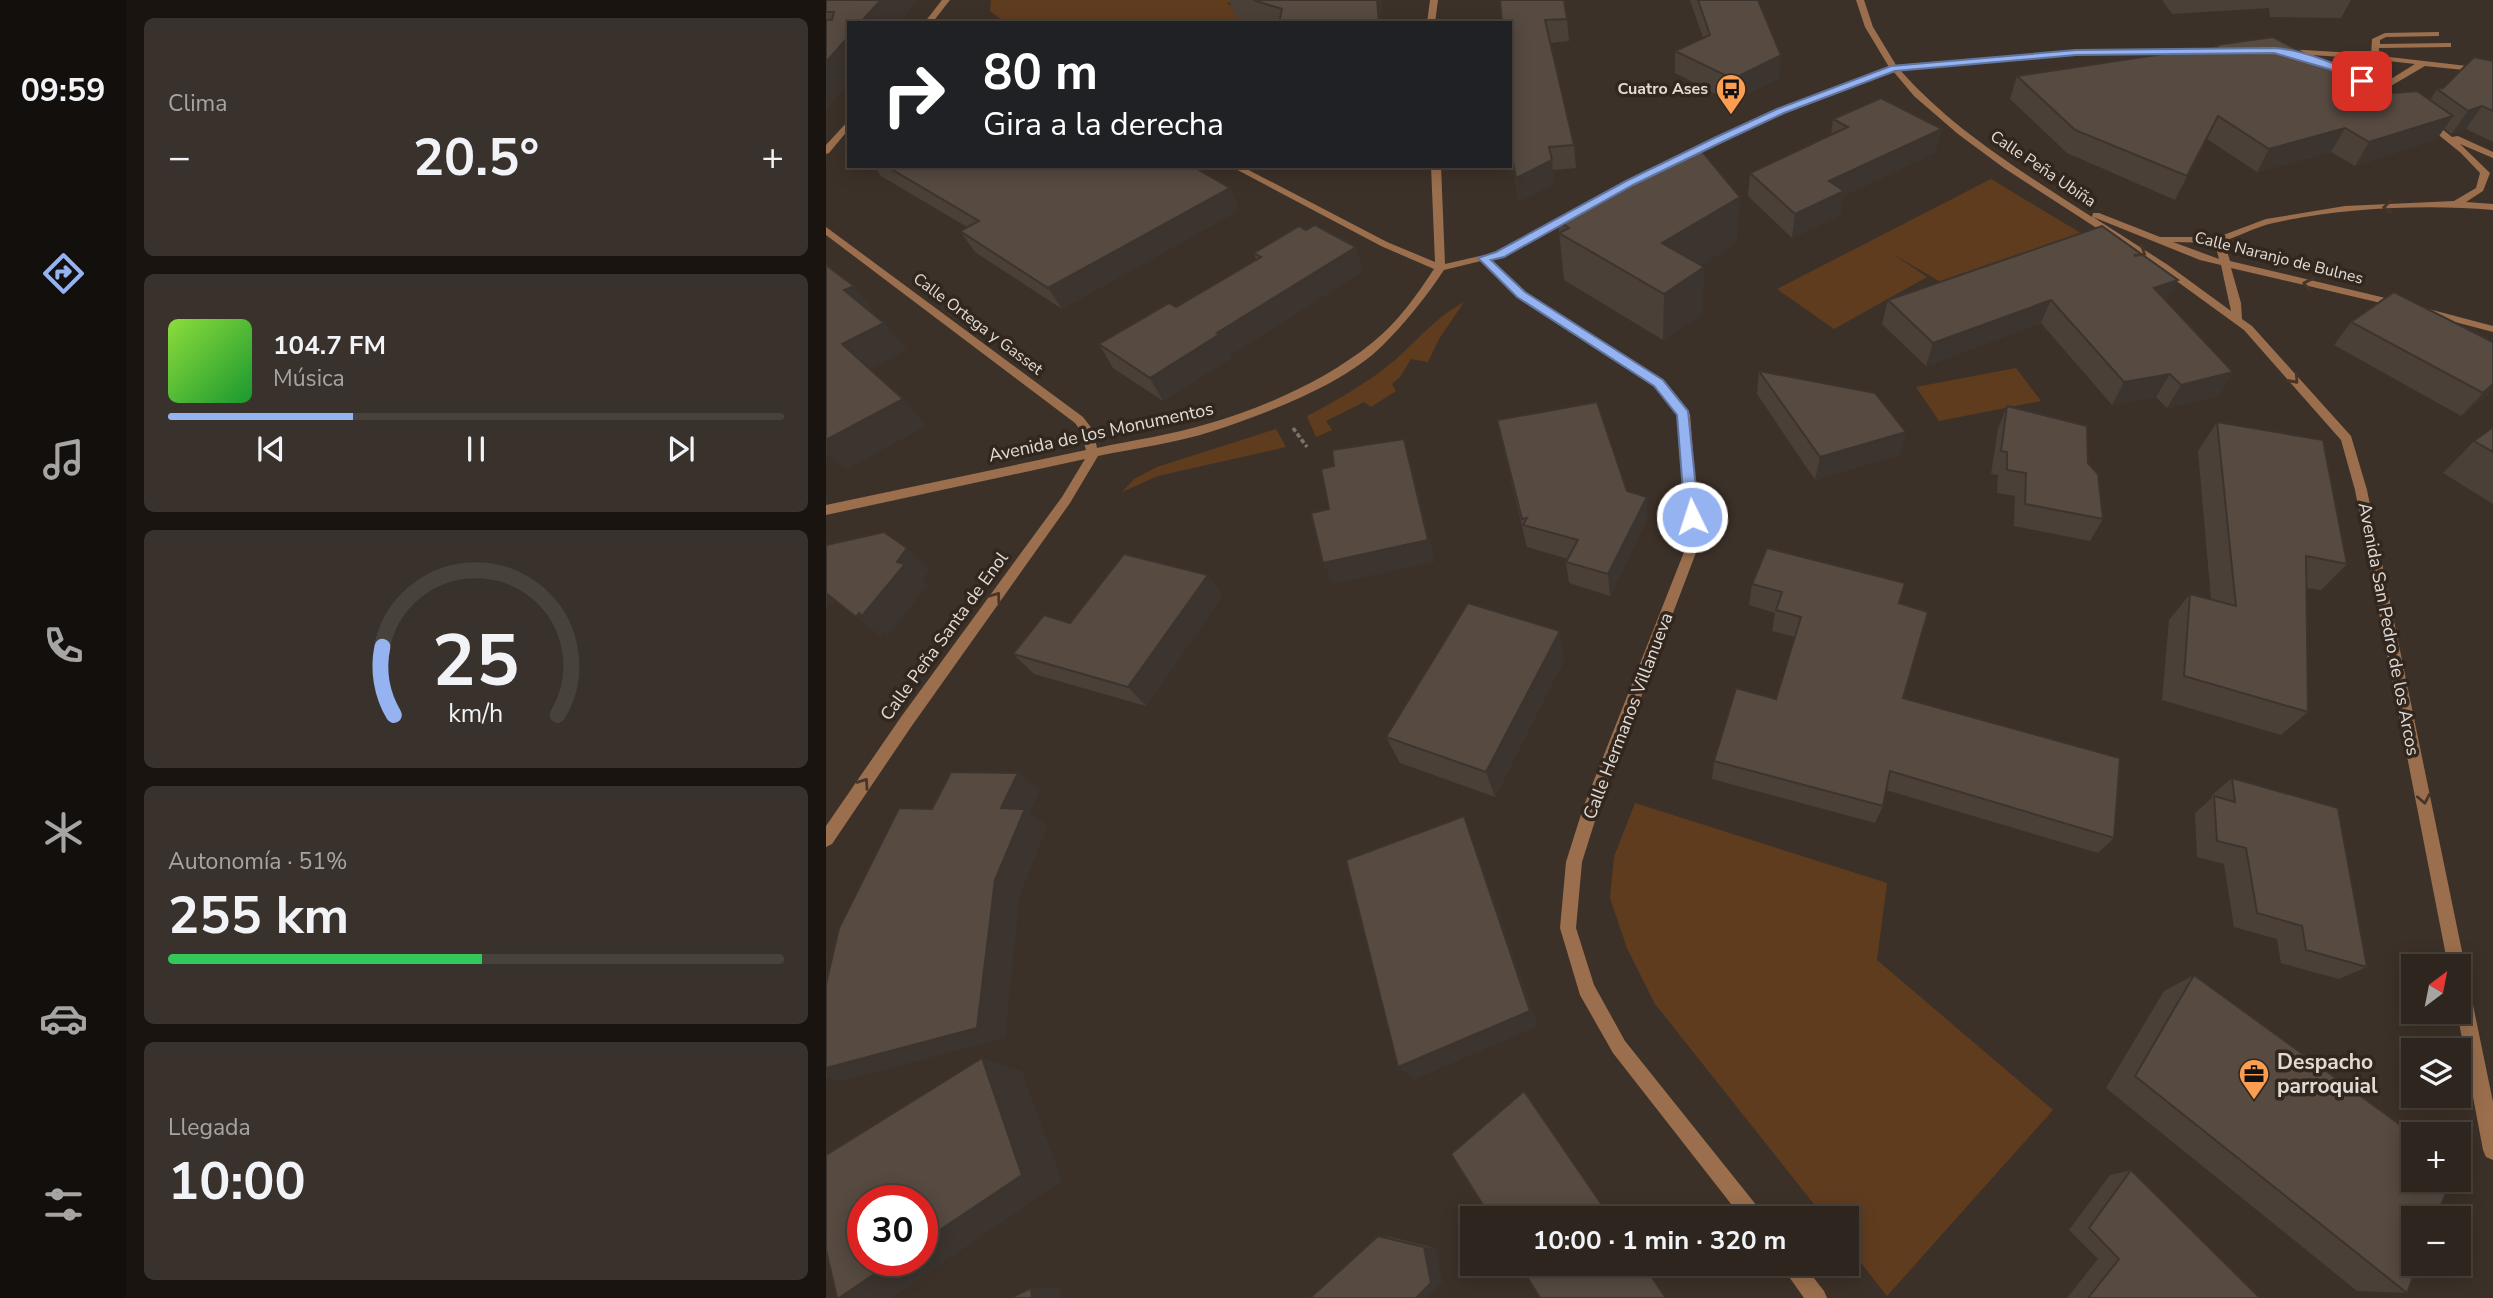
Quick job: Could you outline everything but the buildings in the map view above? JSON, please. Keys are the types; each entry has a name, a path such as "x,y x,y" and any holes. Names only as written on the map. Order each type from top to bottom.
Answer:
{"street":[{"path":"930,21 946,0"},
{"path":"1431,21 1434,0"},
{"name":"Calle Peña Ubiña","path":"1860,0 1869,27 1894,68 1917,94 1961,132 2007,166 2164,267 2248,328"},
{"path":"2384,88 2378,79 2376,39 2385,34 2436,34"},
{"path":"2375,46 2448,45"},
{"path":"1651,172 1781,111 1894,68 2076,52 2249,50"},
{"path":"2274,51 2375,57 2493,71"},
{"path":"2284,51 2332,67 2361,72 2409,109"},
{"path":"2361,72 2375,57"},
{"path":"2384,88 2425,62"},
{"path":"2419,116 2485,173 2480,189 2456,204"},
{"path":"826,151 847,125"},
{"path":"2438,130 2493,155"},
{"path":"1238,168 1384,244 1440,268 1500,254 1582,209"},
{"path":"1436,168 1440,268"},
{"name":"Calle Naranjo de Bulnes","path":"2063,201 2151,238 2226,263 2493,329"},
{"path":"2151,238 2219,240 2266,222 2345,209 2456,204 2493,207"},
{"name":"Calle Ortega y Gasset","path":"826,230 1079,420 1087,430 1093,455"},
{"path":"2219,240 2236,303 2236,319"},
{"name":"Calle Hermanos Villanueva","path":"1483,258 1521,295 1658,383 1684,414 1694,542 1591,808 1574,862 1568,928 1586,989 1619,1047 1745,1206"},
{"name":"Avenida de los Monumentos","path":"826,510 952,481 1093,455 1209,428 1292,397 1340,372 1378,344 1422,296 1440,268"},
{"name":"Avenida San Pedro de los Arcos","path":"2248,328 2347,439 2361,490 2455,954"},
{"name":"Calle Peña Santa de Enol","path":"826,839 906,722 1066,500 1093,455"},
{"path":"2469,1024 2493,1150"},
{"path":"1800,1276 1817,1298"}],"path":[{"path":"1287,418 1307,447"}],"shaded area":[{"path":"991,0 1231,0 1227,4 1247,9 1262,17 1253,21 1003,21 990,11"},
{"path":"1991,179 2094,241 1963,295 1891,253 1927,277 1834,329 1777,289"},
{"path":"1464,302 1439,339 1428,362 1411,359 1400,377 1392,384 1396,391 1371,407 1364,402 1326,421 1332,430 1316,437 1307,416 1373,377 1435,322"},
{"path":"2016,368 2041,401 1939,421 1916,387"},
{"path":"1276,429 1286,447 1158,476 1122,492 1134,479 1157,467"},
{"path":"1635,803 1887,883 1877,960 2053,1110 1887,1296 1859,1260 1859,1206 1815,1206 1655,1004 1627,948 1610,898 1614,857"}],"place":[{"name":"Cuatro Ases","path":"1731,116"},
{"name":"Despacho parroquial","path":"2254,1101"}],"route":[{"path":"1692,517 1684,414 1658,383 1521,295 1483,258 1500,254 1629,183 1718,140 1781,111 1894,68 2076,52 2284,51 2332,67 2362,81"}]}
